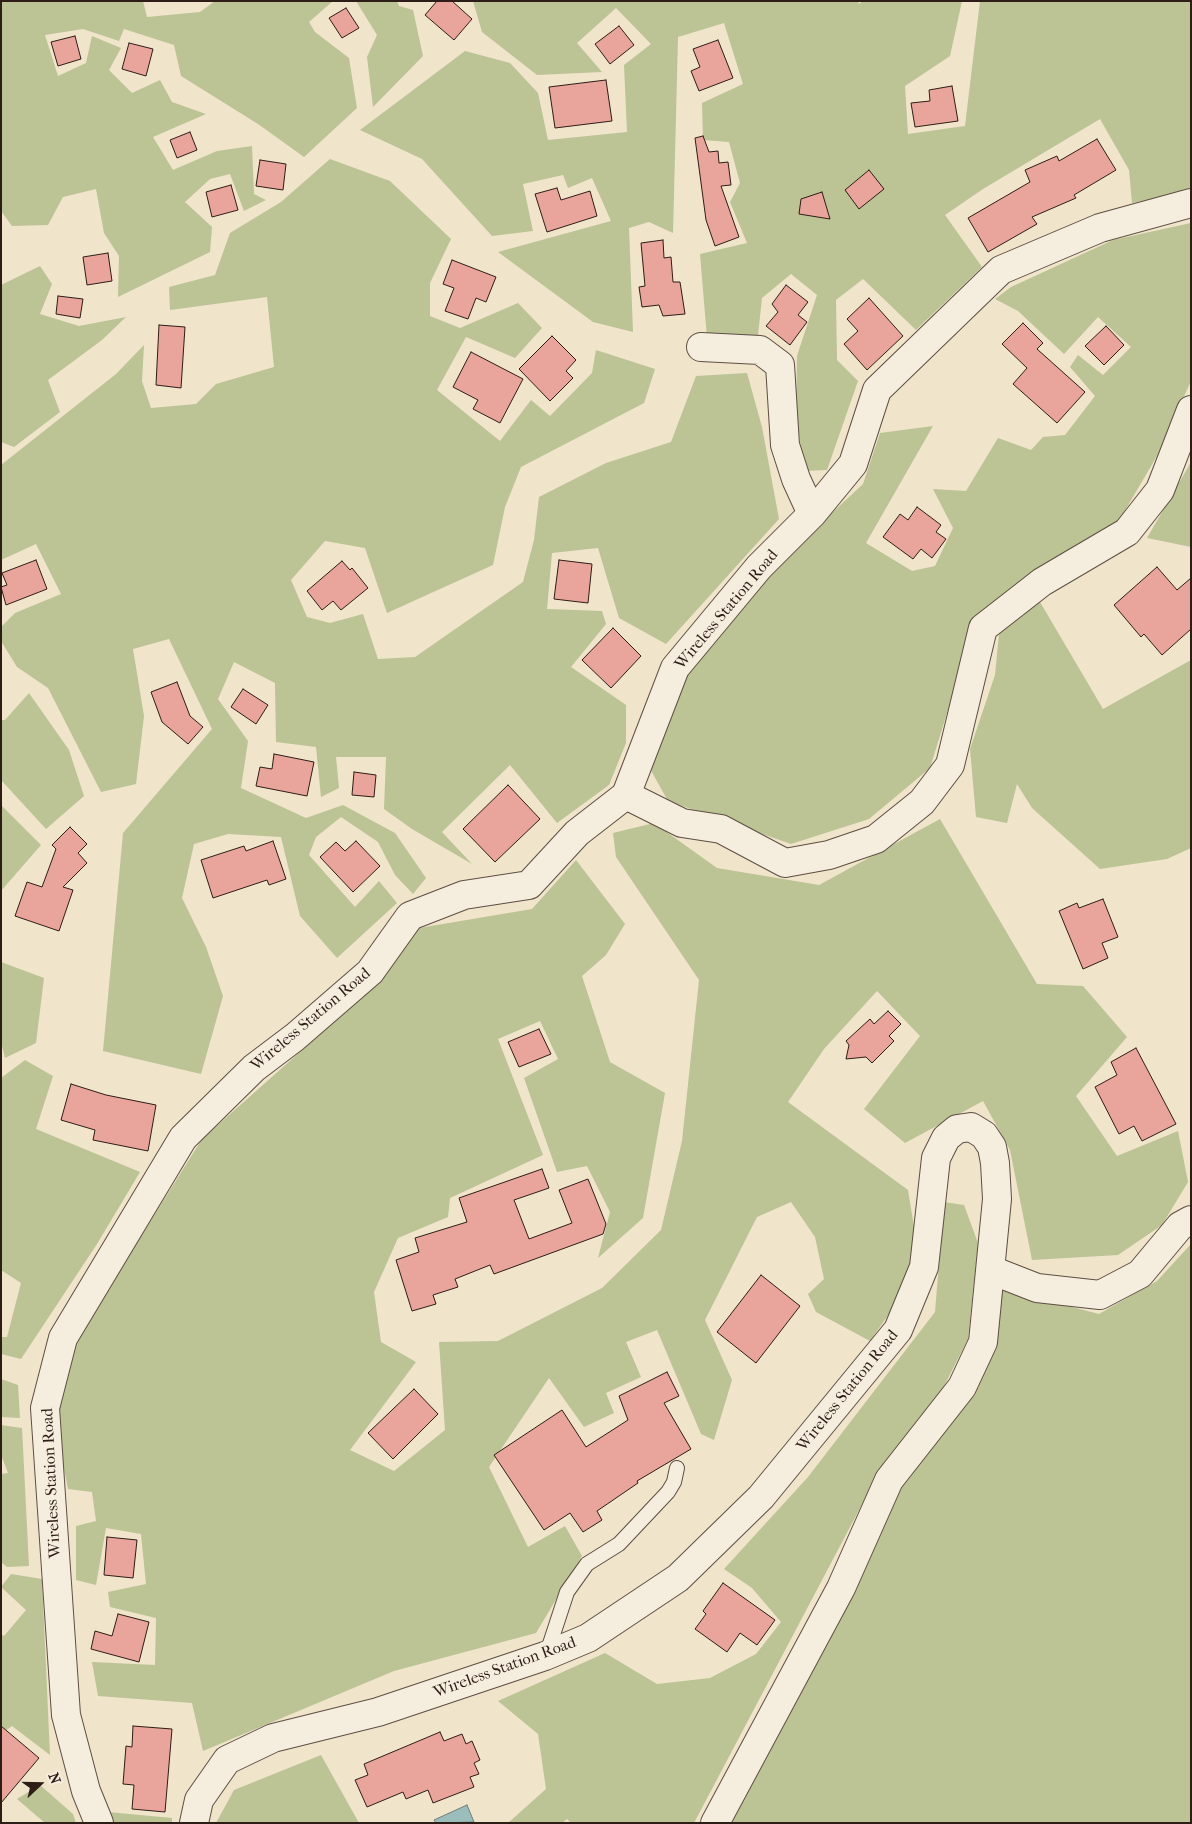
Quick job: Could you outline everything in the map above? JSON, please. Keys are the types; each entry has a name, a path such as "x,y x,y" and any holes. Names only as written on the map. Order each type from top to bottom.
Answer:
{"street":[{"name":"Wireless Station Road","path":"100,1823 86,1791 66,1715 46,1408 63,1338 183,1138 254,1068 296,1037 370,972 410,916 464,895 529,886 576,833 626,795 675,668 759,566 812,514 853,464 877,390 1001,270 1100,228 1191,203"},
{"path":"701,347 760,350 780,365 785,445 812,514"},
{"path":"626,795 682,823 721,830 786,863 829,855 876,839 922,802 950,765 983,628 1042,582 1127,532 1160,490 1191,410"},
{"name":"Wireless Station Road","path":"194,1823 199,1800 227,1760 273,1738 378,1712 545,1656 588,1638 678,1578 761,1496 898,1330 924,1267 936,1158 946,1138 957,1129 971,1127 984,1135 992,1147 997,1198 983,1342 962,1387 889,1480 841,1588 715,1823"},
{"path":"991,1270 1037,1288 1100,1295 1140,1274 1180,1226 1191,1220"}],"lane":[{"path":"545,1656 567,1592 587,1564 619,1544 668,1492 674,1482 677,1468"}],"green space":[{"path":"1,1 143,1 147,17 200,12 215,1 333,1 309,22 315,32 349,58 357,108 304,157 258,124 181,76 174,45 124,29 119,41 83,29 45,35 58,76 86,63 92,36 121,48 109,70 132,93 160,80 172,102 206,114 153,137 173,170 217,151 252,146 254,194 266,200 244,211 230,174 210,179 185,202 212,227 210,252 118,297 119,256 104,233 96,189 63,197 48,225 12,226 1,211"},
{"path":"356,1 397,1 399,6 413,10 423,56 373,107 367,57 377,35"},
{"path":"473,1 858,1 859,4 863,1 962,1 950,56 905,86 908,134 965,126 980,1 1191,1 1191,192 1132,203 1129,170 1100,119 983,189 945,215 982,267 916,330 863,279 836,300 837,360 858,381 827,470 804,471 796,412 797,356 817,295 791,274 762,298 758,335 707,338 700,254 747,243 730,202 740,183 729,142 703,140 702,103 743,84 724,23 678,37 673,233 649,222 629,228 633,332 593,322 498,252 611,221 592,178 568,188 563,175 523,184 533,231 492,236 422,159 360,130 465,51 510,63 538,93 548,140 627,132 624,65 651,44 616,8 577,43 602,72 537,75 482,32"},
{"path":"330,159 390,181 451,239 430,283 430,316 460,328 518,303 542,328 515,358 466,337 437,390 500,441 531,400 550,416 592,373 596,350 655,369 644,403 521,467 505,507 493,565 387,613 365,548 325,541 291,580 307,617 330,623 363,614 378,659 415,657 523,582 534,540 539,497 606,463 671,442 696,376 747,373 762,427 779,519 666,644 619,618 598,548 552,553 547,609 602,611 606,624 571,667 626,705 626,743 609,785 557,823 510,765 442,832 472,864 412,829 384,809 386,757 336,757 339,788 321,797 316,747 276,742 275,683 234,662 218,699 248,741 241,788 306,818 343,805 395,833 426,878 413,894 395,875 378,842 341,817 316,837 309,855 355,907 379,881 397,903 337,958 300,916 281,837 228,834 194,844 182,898 206,947 223,996 201,1074 103,1051 123,833 212,729 169,639 133,649 144,716 136,784 101,792 48,688 17,667 1,641 1,627 15,613 61,594 36,544 1,560 1,465 116,374 144,345 142,381 151,408 196,404 216,384 274,367 267,297 170,310 169,287 215,275 230,233 281,202"},
{"path":"1191,223 1191,381 1157,456 1120,519 977,616 930,768 869,819 791,844 668,801 649,767 689,669 766,574 863,484 880,433 933,426 866,543 912,571 935,566 953,528 933,489 966,491 998,438 1031,450 1043,437 1065,435 1095,396 1070,367 1078,355 1103,375 1131,347 1098,317 1064,354 1018,311 995,299 1011,287 1113,240"},
{"path":"40,266 52,284 40,314 79,326 126,317 102,340 48,380 60,412 14,447 1,442 1,285"},
{"path":"1191,462 1191,547 1147,538"},
{"path":"1040,602 1103,709 1191,660 1191,848 1167,859 1100,869 1032,808 1017,784 1007,823 976,817 970,749 995,675 999,634"},
{"path":"29,693 69,750 84,796 46,829 1,780 1,720 5,720"},
{"path":"1,805 41,845 1,891"},
{"path":"940,819 1037,984 1083,986 1127,1037 1076,1096 1117,1156 1178,1131 1188,1182 1162,1225 1118,1255 1032,1260 1010,1150 983,1101 905,1143 864,1109 920,1036 877,991 824,1049 788,1102 908,1190 915,1233 910,1284 870,1341 816,1312 808,1294 824,1279 815,1237 791,1202 757,1217 705,1320 732,1380 714,1440 701,1434 657,1330 626,1342 641,1377 606,1393 614,1413 584,1427 549,1378 489,1467 528,1547 565,1526 582,1556 536,1633 394,1671 203,1751 192,1703 98,1696 92,1662 155,1665 156,1618 110,1607 108,1592 146,1584 141,1534 106,1528 96,1585 76,1580 76,1526 96,1521 92,1492 68,1489 57,1435 64,1359 202,1139 372,988 419,928 532,909 576,860 625,924 606,955 582,976 610,1062 665,1093 643,1218 598,1258 610,1212 587,1166 557,1172 524,1078 558,1059 540,1021 498,1039 543,1155 450,1198 448,1217 398,1238 374,1292 381,1342 416,1362 350,1450 394,1471 445,1430 439,1342 498,1341 602,1288 661,1230 682,1141 699,980 616,857 613,833 654,823 717,868 819,885"},
{"path":"1,962 44,978 36,1043 5,1058 1,1042"},
{"path":"25,1060 53,1076 36,1129 140,1172 97,1244 21,1359 1,1354 1,1337 7,1337 21,1283 1,1270 1,1078"},
{"path":"944,1202 964,1205 978,1243 968,1339 939,1396 869,1491 694,1823 571,1823 567,1819 562,1823 508,1823 546,1789 538,1734 498,1701 605,1653 657,1684 710,1678 756,1654 781,1622 752,1588 724,1569 808,1477 935,1312"},
{"path":"1191,1244 1191,1823 729,1823 998,1288 1099,1314 1157,1281"},
{"path":"1,1379 18,1385 20,1418 1,1417"},
{"path":"1,1425 22,1428 29,1566 7,1567 1,1562 1,1474 8,1473 1,1455"},
{"path":"11,1574 42,1579 50,1755 12,1726 1,1734 1,1634 4,1636 26,1610 1,1587"},
{"path":"321,1755 359,1823 216,1823 234,1790"},
{"path":"40,1785 73,1814 76,1823 45,1823 17,1799"},
{"path":"108,1812 172,1818 172,1823 110,1823"}],"water":[{"path":"467,1805 474,1822 436,1823 434,1820"}],"building":[{"path":"437,1 452,1 472,19 454,40 425,15"},
{"path":"346,8 359,28 342,38 329,18"},
{"path":"619,26 634,45 610,64 595,44"},
{"path":"75,36 81,59 58,66 51,42"},
{"path":"718,40 733,78 699,91 691,71 700,67 693,49"},
{"path":"129,43 153,49 146,76 122,69"},
{"path":"606,80 612,121 555,128 549,87"},
{"path":"952,86 958,121 915,127 911,103 930,101 929,90"},
{"path":"190,132 197,150 177,158 170,140"},
{"path":"703,136 709,152 718,151 719,163 728,162 731,185 721,186 739,237 715,246 706,220 695,138"},
{"path":"1097,139 1116,170 1074,195 1076,198 1032,217 1037,224 988,252 968,218 1030,182 1025,170 1057,156 1059,161"},
{"path":"260,160 286,164 283,190 256,186"},
{"path":"869,170 884,189 859,209 845,190"},
{"path":"231,185 238,210 212,217 206,192"},
{"path":"557,188 561,200 590,191 597,216 547,232 535,194"},
{"path":"822,192 830,219 799,214 801,199"},
{"path":"663,240 664,258 671,257 673,282 680,282 685,314 663,316 659,305 642,307 639,287 645,286 641,243"},
{"path":"108,253 112,281 87,285 83,257"},
{"path":"452,260 496,277 486,302 476,298 468,319 445,311 454,288 443,284"},
{"path":"786,285 808,302 798,315 807,322 790,345 766,326 778,312 772,304"},
{"path":"58,296 83,299 80,318 56,314"},
{"path":"869,298 903,336 867,370 844,344 858,331 847,319"},
{"path":"1023,323 1043,343 1037,349 1085,392 1057,423 1013,384 1027,368 1002,344"},
{"path":"159,325 185,327 181,388 156,385"},
{"path":"1106,326 1124,345 1104,365 1085,346"},
{"path":"552,336 576,360 566,371 573,378 550,401 519,369"},
{"path":"471,352 523,379 500,423 473,409 478,400 453,387"},
{"path":"917,507 941,525 936,532 946,539 932,558 921,549 913,559 883,537 900,514 908,520"},
{"path":"36,560 47,589 6,605 1,587 7,585 2,573"},
{"path":"559,560 592,564 588,603 554,599"},
{"path":"342,561 350,570 352,568 368,588 341,610 333,601 322,610 307,591"},
{"path":"1157,567 1177,590 1191,578 1191,629 1162,655 1144,634 1141,637 1114,605"},
{"path":"613,628 641,656 611,688 582,660"},
{"path":"177,682 190,716 203,727 188,744 162,722 151,692"},
{"path":"243,689 268,705 256,724 231,707"},
{"path":"274,754 314,762 307,796 256,786 260,767 272,769"},
{"path":"354,772 376,775 374,797 352,795"},
{"path":"508,785 540,819 495,862 463,829"},
{"path":"70,827 87,844 78,853 87,863 63,887 73,890 59,931 15,916 27,882 42,887 56,849 52,845"},
{"path":"273,841 286,879 269,885 267,880 213,898 201,860 244,846 246,851"},
{"path":"356,841 380,866 353,892 320,857 336,842 345,851"},
{"path":"1103,899 1118,937 1102,943 1108,958 1083,969 1059,911 1077,903 1079,908"},
{"path":"888,1011 901,1024 889,1036 894,1041 872,1063 866,1057 846,1059 849,1045 846,1041 870,1019 874,1024"},
{"path":"539,1029 551,1054 519,1067 508,1042"},
{"path":"1136,1048 1176,1124 1142,1141 1134,1126 1119,1134 1095,1087 1117,1075 1111,1062"},
{"path":"71,1084 106,1095 156,1105 148,1151 93,1140 95,1130 61,1120"},
{"path":"542,1169 549,1188 514,1200 529,1239 572,1223 559,1190 588,1179 606,1224 603,1234 494,1274 490,1265 455,1279 458,1287 433,1295 436,1304 412,1311 396,1260 419,1252 415,1238 467,1222 459,1198"},
{"path":"761,1275 800,1306 756,1363 717,1332"},
{"path":"667,1372 679,1396 664,1403 691,1449 637,1481 638,1483 597,1511 602,1520 583,1532 570,1513 544,1530 494,1455 562,1410 586,1447 628,1420 619,1396"},
{"path":"414,1389 438,1414 393,1459 368,1433"},
{"path":"107,1537 137,1540 133,1578 104,1575"},
{"path":"723,1583 775,1620 757,1645 740,1633 727,1652 695,1629 706,1614 703,1611"},
{"path":"118,1614 149,1622 139,1662 91,1649 95,1631 112,1636"},
{"path":"1,1726 39,1758 1,1803"},
{"path":"133,1726 172,1729 165,1812 132,1809 134,1785 123,1784 126,1746 132,1747"},
{"path":"440,1732 444,1741 462,1734 466,1744 472,1741 480,1760 474,1763 479,1774 470,1777 474,1787 433,1803 428,1790 406,1799 403,1792 367,1807 355,1780 368,1775 364,1764"}]}
